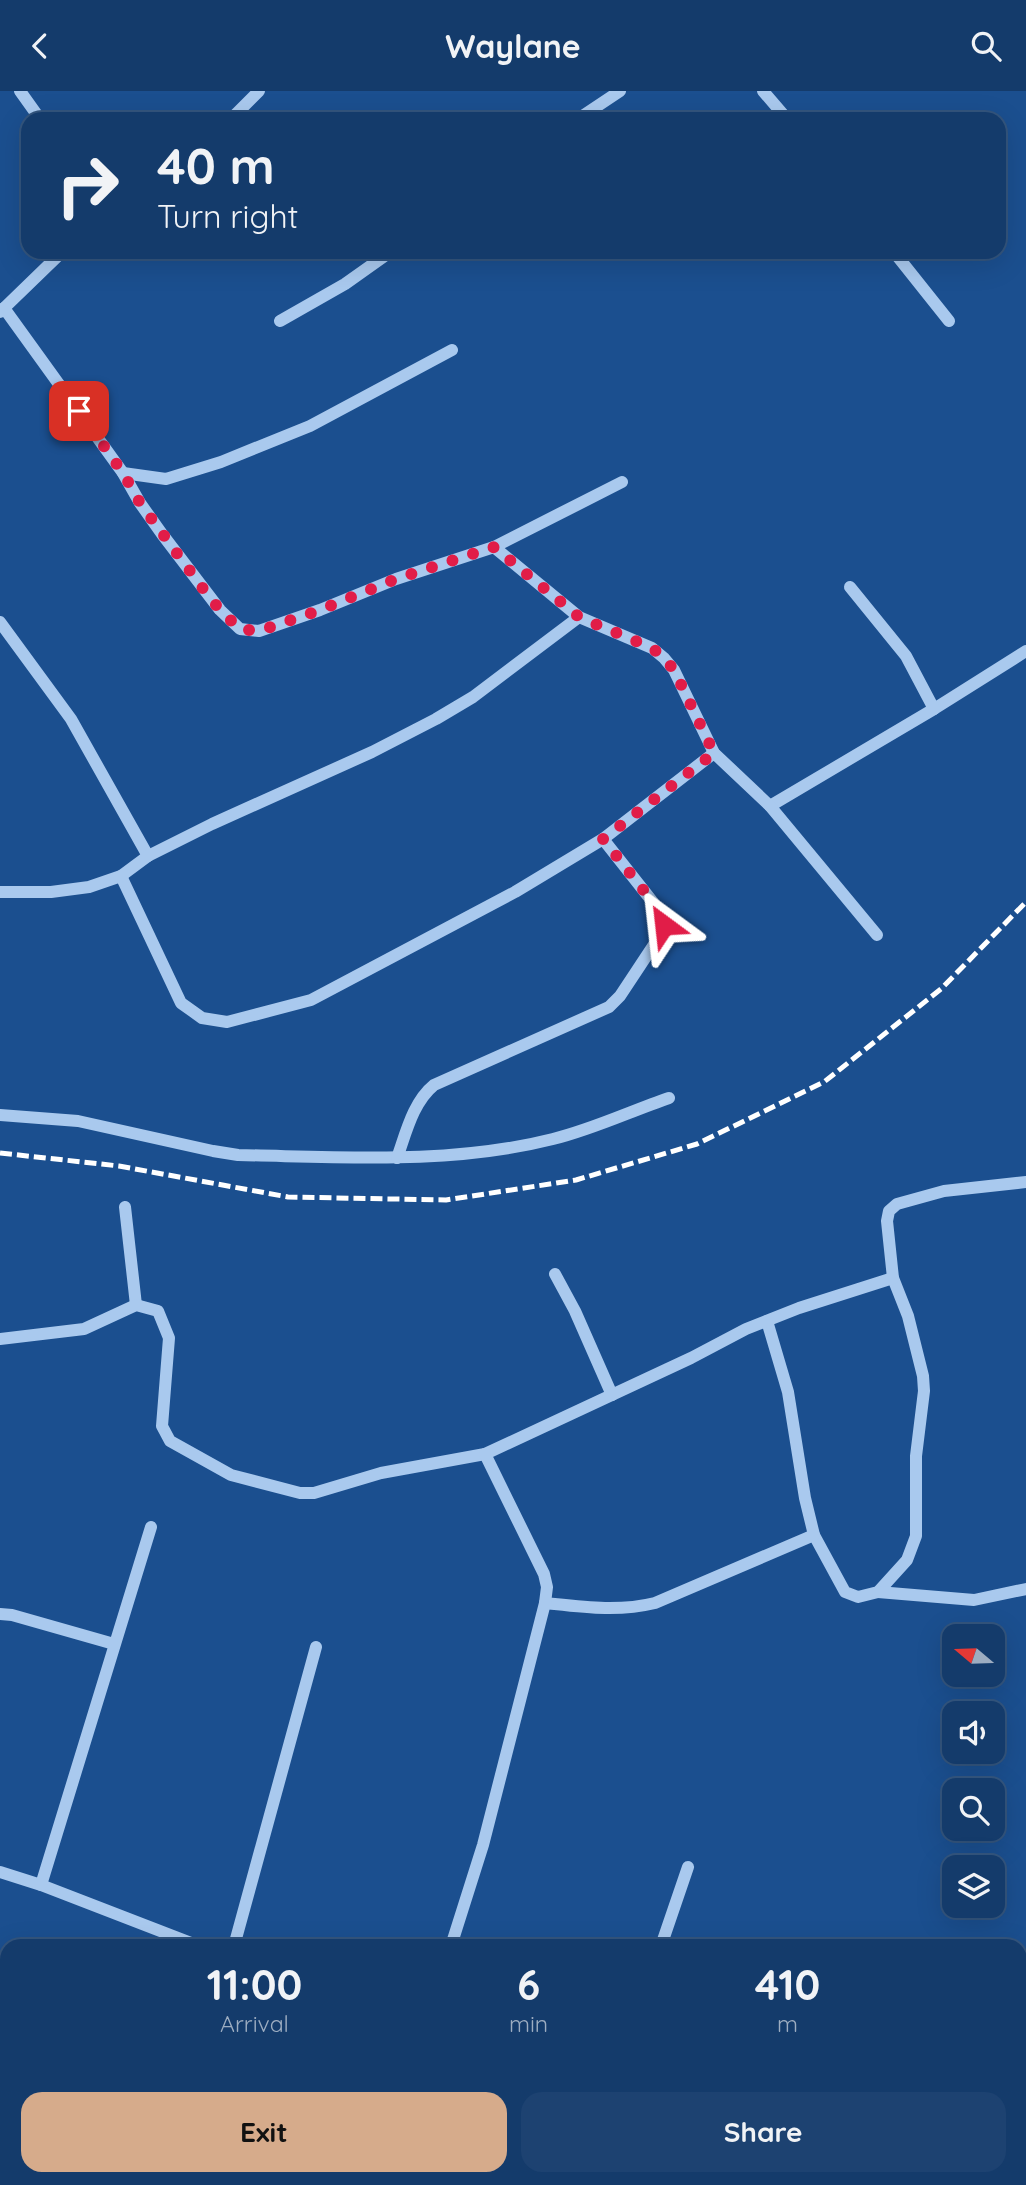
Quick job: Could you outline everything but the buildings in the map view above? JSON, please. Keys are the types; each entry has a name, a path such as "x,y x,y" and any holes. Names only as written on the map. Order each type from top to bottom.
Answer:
{"street":[{"path":"20,91 35,112"},
{"path":"238,112 259,91"},
{"path":"588,112 620,91"},
{"path":"763,91 781,112"},
{"path":"55,259 2,310 123,473 140,503 201,586 240,629 259,631 396,579 494,547 622,482"},
{"path":"280,321 345,284 380,259"},
{"path":"900,259 949,321"},
{"path":"123,473 166,479 221,462 310,426 452,350"},
{"path":"494,547 579,617 652,648 664,658 674,670 714,753 770,806 877,935"},
{"path":"850,587 906,656 934,709"},
{"path":"0,892 51,892 89,887 121,876 148,856 372,752 436,719 472,697 579,617"},
{"path":"0,622 71,719 148,856"},
{"path":"770,806 934,709 1026,650"},
{"path":"121,876 181,1003 202,1018 228,1021 311,1000 515,892 603,839 714,753"},
{"path":"397,1158 425,1092 609,1007 620,996 661,934 663,915 603,839"},
{"path":"0,1115 78,1121 213,1151 238,1154 438,1157 554,1139 669,1098"},
{"path":"878,1593 907,1560 916,1536 916,1456 924,1391 923,1376 908,1316 893,1278 887,1221 889,1212 897,1203 944,1191 1026,1182"},
{"path":"125,1207 136,1305"},
{"path":"555,1274 575,1311 612,1395"},
{"path":"0,1339 84,1329 136,1305 158,1311 169,1338 162,1426 170,1441 231,1475 300,1493 314,1493 381,1473 485,1454 767,1321 893,1278"},
{"path":"767,1321 788,1392 805,1498 814,1535 845,1592 858,1597 878,1593 974,1600 1026,1589"},
{"path":"453,1939 483,1845 547,1587 544,1574 485,1454"},
{"path":"41,1885 151,1527"},
{"path":"545,1603 610,1610 655,1603 814,1535"},
{"path":"0,1614 114,1644"},
{"path":"236,1939 316,1647"},
{"path":"663,1939 688,1867"},
{"path":"0,1873 41,1885 181,1939"}],"railway":[{"path":"0,1153 119,1166 288,1197 446,1200 576,1180 697,1144 824,1082 941,989 1026,902"}],"route":[{"path":"79,411 123,473 140,503 201,586 240,629 259,631 396,579 494,547 579,617 652,648 664,658 674,670 714,753 603,839 663,915 664,925"}]}
